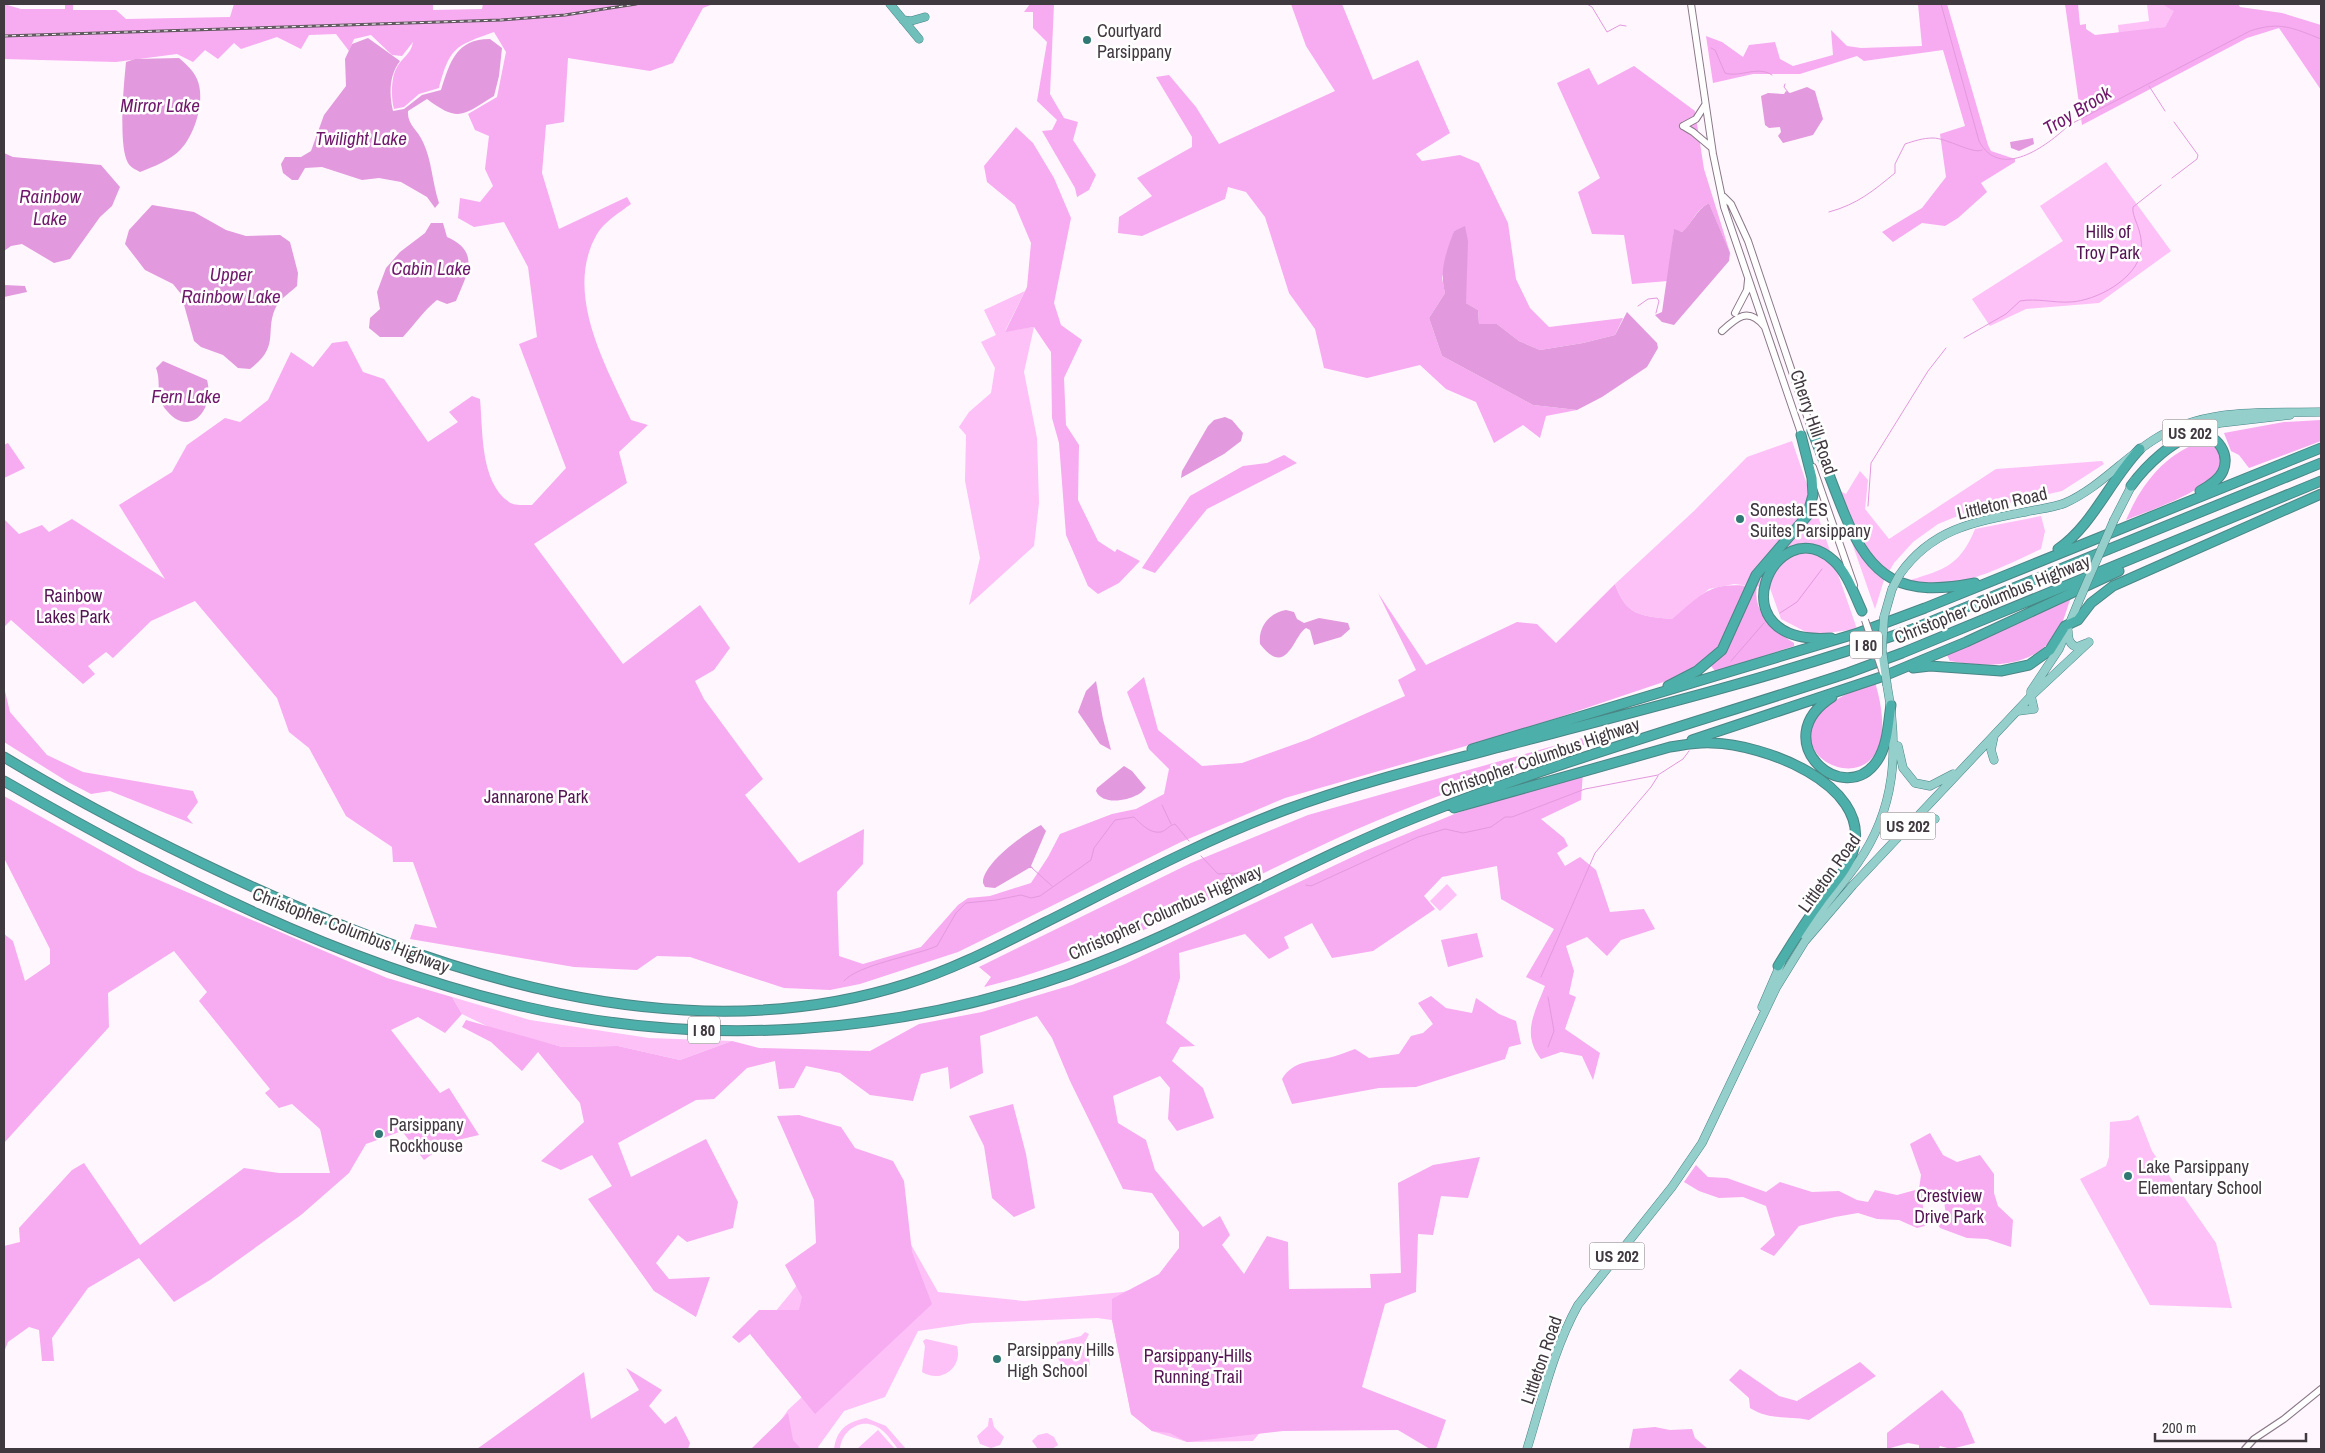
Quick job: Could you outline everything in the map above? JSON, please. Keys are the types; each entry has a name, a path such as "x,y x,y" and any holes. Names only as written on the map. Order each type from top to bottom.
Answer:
{"highway":[{"path":"890,4 919,39"},
{"path":"903,20 919,20 925,17"},
{"path":"1812,430 1852,533 1862,551 1876,568 1890,578 1916,587 1940,589 1993,580"},
{"path":"1592,714 1684,678 1707,664 1722,650 1756,575 1800,526 1811,506 1814,495 1812,478 1801,435"},
{"path":"2125,526 2210,485 2224,469 2223,451 2211,437 2203,435 2190,437 2162,454 2131,486"},
{"path":"1394,776 1495,741 1592,714 1858,632 1993,580 2321,448"},
{"path":"2044,559 2077,534 2114,480 2140,449"},
{"name":"Christopher Columbus Highway","path":"4,757 119,822 193,859 317,916 434,960 508,981 593,999 652,1006 733,1010 821,1004 874,994 910,983 998,946 1218,838 1286,810 1394,776 1760,678 1862,647 1965,608 2321,463"},
{"name":"Christopher Columbus Highway","path":"4,781 69,818 199,885 302,932 404,972 453,988 552,1012 653,1027 728,1031 803,1029 899,1018 986,999 1073,972 1145,942 1333,853 1415,818 1559,765 1857,670 2321,482"},
{"path":"1900,669 1930,666 2001,671 2018,668 2035,661 2050,650 2065,626 2069,626 2078,620 2097,598 2122,581 2321,494"},
{"path":"1415,818 1553,782 1668,748 1858,685 1900,669 2102,580 2169,545"},
{"path":"1858,632 1816,638 1798,636 1784,630 1774,622 1766,610 1763,596 1765,580 1773,565 1784,556 1797,551 1815,551 1832,559 1839,567 1864,615"},
{"path":"1858,685 1824,702 1814,712 1808,724 1806,737 1808,751 1818,765 1827,772 1838,776 1852,776 1868,769 1876,762 1886,739 1891,705"},
{"path":"1668,748 1712,743 1741,746 1773,756 1805,770 1830,787 1847,806 1852,817 1855,840 1850,858 1778,966"}],"main road":[{"name":"Cherry Hill Road","path":"1691,4 1712,148 1724,197 1724,207 1801,435 1842,548 1887,685"},
{"path":"1706,104 1696,119 1683,126 1712,148"},
{"name":"Cherry Hill Road","path":"1724,197 1731,204 1748,241 1812,430"},
{"path":"1735,313 1747,290 1748,274"},
{"path":"1722,331 1736,318 1747,315 1754,317 1765,328"},
{"name":"Littleton Road","path":"1753,1034 1778,966 1855,868 1875,833 1888,796 1895,746 1891,705 1882,650 1884,617 1892,589 1900,574 1922,548 1946,533 1980,521 2065,503 2098,483 2140,449 2170,430 2206,417 2234,412 2321,412"},
{"name":"Littleton Road","path":"1527,1449 1552,1367 1570,1319 1578,1305 1686,1168 1702,1143 1753,1034 1789,964 1805,940 1820,921 2016,711 2034,709 2031,691 2051,662 2069,626 2114,520 2136,477 2154,456 2184,435 2220,423 2281,417 2306,412"},
{"path":"2031,696 2089,642 2080,646 2073,646 2068,638 2069,626"},
{"path":"1893,720 1903,768 1911,780 1920,785 1930,786 1961,770"},
{"path":"1972,758 1985,754 1994,760 1991,750 1994,735"},
{"path":"1911,823 1926,817 1935,819 1932,805 1936,796"}],"street":[{"path":"2245,1449 2254,1439 2284,1419 2321,1389"}],"green space":[{"path":"4,4 21,9 65,9 65,4 73,4 73,10 116,10 126,19 230,17 234,4 433,4 433,10 482,9 483,4 713,4 703,8 673,63 650,71 568,58 564,122 546,125 542,173 559,229 627,197 631,204 600,229 588,257 584,280 586,305 592,329 610,376 631,420 648,425 619,452 627,483 534,544 623,664 700,605 730,648 714,670 695,681 704,699 763,779 745,795 799,863 864,829 863,864 837,892 839,956 863,964 921,947 958,905 968,898 990,896 1031,883 1060,834 1112,814 1136,809 1164,794 1169,769 1149,749 1127,692 1144,677 1158,730 1202,766 1242,763 1309,739 1405,696 1398,680 1416,670 1378,593 1426,665 1517,622 1537,624 1556,643 1615,584 1624,603 1636,612 1652,617 1672,619 1693,601 1710,590 1729,586 1757,587 1758,605 1766,620 1794,643 1794,646 1716,672 1711,666 1518,731 1285,798 1181,842 958,952 860,984 830,990 784,988 690,957 657,956 637,970 574,967 410,939 415,924 437,928 413,862 393,862 392,847 346,816 309,748 289,732 277,698 195,601 151,621 113,658 106,652 88,666 95,674 83,684 11,620 4,627 4,519 19,534 42,525 49,532 72,519 165,579 119,505 172,472 187,445 225,418 240,422 268,400 291,352 313,367 332,343 347,341 363,372 384,379 428,442 458,422 449,412 472,396 480,399 485,455 493,482 509,502 520,505 532,505 566,468 519,344 537,337 528,267 504,222 474,227 458,218 460,198 480,202 493,186 485,169 489,136 475,130 468,114 497,97 506,52 494,32 462,45 451,56 439,88 419,94 404,107 394,109 392,89 394,73 410,50 413,42 402,56 392,55 371,35 354,39 349,51 336,34 309,35 301,49 277,37 241,49 234,43 218,59 205,50 193,62 177,54 116,62 4,59"},
{"path":"1030,4 1054,4 1050,94 1064,118 1078,122 1073,140 1096,175 1089,190 1077,197 1075,188 1042,131 1052,130 1057,120 1037,101 1047,42 1033,28 1033,12 1024,12"},
{"path":"1291,4 1342,4 1373,80 1418,60 1450,133 1416,154 1422,161 1460,155 1479,163 1508,223 1516,279 1530,308 1549,327 1623,318 1615,335 1583,343 1540,350 1519,341 1497,324 1479,324 1478,310 1466,303 1465,227 1454,231 1442,278 1445,293 1429,318 1442,356 1533,405 1577,410 1546,416 1540,438 1523,425 1494,443 1476,402 1446,389 1420,365 1367,378 1324,368 1315,329 1289,293 1265,217 1246,192 1228,187 1225,199 1142,236 1118,233 1119,217 1152,196 1137,178 1192,147 1192,137 1156,77 1169,75 1196,107 1219,144 1335,91 1306,46"},
{"path":"1918,4 1947,4 1988,145 1991,151 2015,159 2015,162 1981,183 1987,192 1958,218 1945,226 1922,223 1893,242 1882,232 1922,208 1946,177 1940,134 1965,126 1943,50 1864,61 1857,56 1800,74 1753,74 1713,83 1706,36 1722,42 1743,57 1749,45 1775,42 1780,59 1793,66 1833,55 1831,30 1847,46 1861,48 1922,46"},
{"path":"2065,4 2078,4 2080,25 2086,24 2086,29 2095,35 2165,27 2174,11 2162,4 2238,4 2240,7 2282,13 2321,25 2321,90 2279,28 2247,38 2082,125"},
{"path":"2147,4 2162,4 2175,10 2165,27 2119,34 2118,25 2149,21"},
{"path":"1634,66 1695,111 1704,169 1731,256 1709,203 1697,213 1682,232 1674,230 1668,281 1632,284 1624,235 1592,234 1578,192 1600,178 1557,83 1589,68 1598,85"},
{"path":"1016,127 1033,143 1054,178 1071,218 1054,303 1061,325 1082,340 1064,378 1066,425 1079,445 1078,500 1098,541 1115,552 1117,549 1140,561 1119,583 1098,594 1088,586 1066,535 1059,443 1052,418 1051,352 1034,327 1005,332 1027,287 1031,243 1015,205 987,182 984,166"},
{"name":"Hills of Troy Park","path":"2106,162 2171,251 2099,303 2026,309 1990,326 1972,299 2063,241 2040,206"},
{"path":"1025,291 1005,331 1034,327 1024,372 1037,438 1039,503 1034,546 969,605 980,558 965,481 966,435 959,427 969,412 991,393 995,368 981,342 996,335 984,310"},
{"path":"2321,420 2321,441 2249,468 2239,455 2231,451 2224,433 2284,422"},
{"path":"2209,439 2221,453 2220,466 2211,478 2196,490 2177,500 2126,520 2140,493 2158,469 2181,451"},
{"path":"1792,441 1857,629 1812,635 1781,619 1770,588 1734,584 1709,589 1672,619 1643,615 1624,603 1615,584 1694,511 1747,457"},
{"path":"8,443 25,468 4,478 4,445"},
{"path":"1284,455 1297,463 1207,509 1155,573 1142,568 1190,496 1243,466 1267,463"},
{"path":"2102,461 2104,464 2062,491 1965,513 1938,524 1913,542 1894,563 1884,580 1875,609 1833,488 1846,494 1860,471 1868,480 1865,509 1889,539 1996,469"},
{"path":"2041,516 2045,531 2041,549 1994,570 1961,581 1944,584 1910,580 1942,569 1958,558 1970,541 1975,529"},
{"path":"2071,598 2062,624 2051,641 2039,651 2026,658 2012,662 1981,665 1950,661 1947,655"},
{"path":"1875,682 1882,731 1872,758 1852,768 1830,764 1814,750 1811,729 1829,705"},
{"path":"4,687 10,712 47,755 83,772 193,791 198,802 187,817 193,824 110,791 91,794 4,742"},
{"path":"1593,735 1596,741 1445,794 1355,830 1127,938 1080,957 984,987 991,977 979,967 1191,863 1308,815"},
{"path":"1583,772 1581,800 1541,819 1564,838 1568,846 1557,853 1565,866 1580,857 1596,870 1610,912 1644,909 1655,929 1621,940 1607,956 1587,937 1566,946 1574,971 1569,994 1576,997 1565,1029 1600,1053 1593,1080 1582,1056 1561,1052 1541,1059 1535,1050 1531,1032 1532,1023 1545,986 1526,977 1554,929 1501,899 1497,866 1442,877 1424,896 1435,909 1373,951 1332,958 1312,923 1284,937 1289,948 1269,959 1245,934 1179,953 1180,978 1166,1023 1195,1046 1180,1047 1172,1061 1203,1088 1214,1118 1177,1131 1168,1119 1170,1088 1160,1076 1113,1096 1118,1123 1146,1140 1155,1170 1203,1227 1220,1216 1230,1235 1222,1245 1244,1274 1267,1236 1288,1242 1289,1289 1371,1288 1370,1274 1401,1273 1398,1183 1433,1165 1480,1157 1468,1198 1441,1196 1433,1235 1418,1234 1416,1292 1385,1304 1362,1387 1446,1420 1436,1449 1430,1449 1398,1430 1283,1431 1187,1442 1170,1433 1152,1431 1131,1414 1112,1320 1112,1299 1159,1274 1179,1248 1179,1232 1152,1193 1123,1189 1070,1081 1052,1038 1037,1016 980,1036 983,1073 950,1089 948,1067 921,1074 913,1101 870,1095 840,1073 806,1066 794,1088 779,1089 775,1061 747,1068 714,1099 696,1100 618,1143 631,1177 706,1139 738,1202 733,1228 687,1242 678,1235 656,1263 669,1279 710,1277 696,1317 654,1291 588,1199 612,1186 592,1155 561,1170 541,1161 584,1122 580,1103 538,1052 522,1071 491,1042 462,1027 466,1020 562,1047 618,1046 680,1060 732,1041 759,1048 870,1051 919,1024 982,1012 1072,985 1125,964 1365,851 1457,813"},
{"path":"4,796 138,871 387,978 452,997 462,1014 445,1033 418,1017 391,1030 440,1093 449,1088 479,1135 449,1142 424,1160 402,1131 366,1144 349,1173 301,1215 210,1280 174,1302 139,1258 88,1288 52,1338 54,1361 42,1361 39,1330 29,1327 8,1342 4,1352 4,1246 20,1242 19,1228 72,1170 84,1163 140,1245 244,1168 279,1173 330,1173 320,1129 292,1104 279,1108 265,1093 270,1089 199,1001 207,992 174,951 108,993 109,1027 4,1143 4,934 13,941 25,981 50,964 50,949 4,858"},
{"path":"1447,884 1457,895 1440,911 1430,901"},
{"path":"1477,933 1483,957 1448,967 1441,940"},
{"path":"1431,996 1446,1008 1472,1013 1476,998 1499,1014 1516,1021 1521,1044 1509,1047 1505,1059 1416,1087 1379,1088 1292,1104 1282,1079 1291,1069 1302,1063 1331,1057 1355,1049 1369,1058 1399,1054 1411,1036 1423,1033 1433,1024 1418,1003"},
{"path":"452,997 530,1020 649,1038 732,1041 680,1060 618,1046 562,1047 493,1029 462,1014"},
{"path":"1013,1104 1026,1154 1035,1208 1014,1217 992,1198 984,1146 969,1116"},
{"path":"799,1115 841,1127 855,1148 893,1161 904,1181 912,1252 932,1304 815,1414 750,1334 739,1343 732,1337 759,1310 799,1310 802,1297 785,1265 816,1243 814,1200 777,1116"},
{"name":"Lake Parsippany Elementary School","path":"2138,1115 2152,1151 2216,1243 2232,1308 2150,1305 2080,1179 2106,1166 2109,1157 2110,1122 2130,1120"},
{"name":"Crestview Drive Park","path":"1930,1133 1943,1155 1957,1162 1980,1155 1994,1174 1994,1193 1998,1206 2013,1220 2011,1247 1987,1239 1967,1238 1940,1228 1934,1216 1946,1214 1944,1202 1928,1196 1922,1198 1925,1226 1917,1228 1899,1220 1877,1219 1858,1213 1835,1217 1799,1226 1774,1256 1760,1249 1775,1235 1766,1206 1743,1197 1719,1198 1699,1191 1684,1182 1696,1165 1708,1177 1727,1178 1766,1192 1780,1182 1812,1192 1839,1191 1857,1200 1868,1202 1875,1190 1897,1195 1919,1189 1921,1175 1910,1144"},
{"name":"Parsippany-Hills Running Trail","path":"901,1227 938,1292 1024,1301 1123,1292 1168,1279 1284,1403 1253,1441 1187,1442 1152,1431 1131,1414 1112,1320 1097,1318 972,1323 918,1331 885,1397 844,1411 818,1447 819,1449 761,1449 788,1410 802,1397 765,1353 766,1323 831,1244"},
{"path":"1085,1332 1089,1334 1086,1340 1090,1365 1071,1369 1060,1362 1056,1350 1057,1342 1081,1336"},
{"path":"926,1339 957,1346 957,1361 949,1372 936,1376 922,1372 925,1346 923,1341"},
{"path":"1860,1362 1876,1376 1809,1420 1765,1415 1750,1408 1749,1398 1729,1380 1740,1369 1779,1396 1797,1401"},
{"path":"626,1368 662,1390 649,1406 665,1424 676,1416 690,1443 688,1449 477,1449 584,1372 591,1419 639,1390"},
{"path":"1942,1390 1962,1412 1975,1443 1951,1449 1940,1446 1938,1449 1919,1449 1919,1445 1908,1443 1887,1449 1887,1433"},
{"path":"788,1413 793,1440 801,1449 751,1449"},
{"path":"866,1418 886,1426 906,1449 898,1449 889,1437 876,1426 862,1424 856,1426 845,1435 840,1449 834,1449 840,1431 848,1424"},
{"path":"989,1418 992,1418 994,1427 1004,1437 1000,1445 991,1448 980,1444 977,1436 988,1426"},
{"path":"1655,1427 1670,1430 1692,1429 1695,1438 1708,1449 1629,1449 1633,1429"},
{"path":"878,1430 895,1449 857,1449"},
{"path":"1047,1433 1054,1437 1058,1445 1052,1449 1038,1449 1032,1441 1038,1435"}],"water":[{"name":"Twilight Lake","path":"368,38 400,61 394,72 391,85 393,111 404,109 422,95 441,90 451,62 456,54 469,43 490,39 502,48 499,76 494,96 468,112 461,114 447,111 427,99 408,111 409,120 426,149 439,203 435,208 427,197 401,182 379,178 362,180 322,167 305,168 298,180 292,180 283,173 281,164 285,157 301,157 311,151 324,115 346,86 345,59 352,44"},
{"name":"Mirror Lake","path":"179,58 193,73 199,87 200,106 195,126 186,143 177,153 162,163 140,172 128,163 123,143 122,114 126,62 135,59"},
{"path":"1807,87 1815,91 1823,119 1813,135 1783,143 1778,136 1781,132 1780,127 1769,128 1765,125 1761,96 1768,93 1784,94 1786,91 1790,93"},
{"path":"2033,138 2034,144 2019,151 2011,148 2010,142"},
{"name":"Rainbow Lake","path":"4,153 13,157 101,165 120,187 112,206 100,217 70,259 54,263 22,244 11,246 4,251"},
{"path":"1709,203 1730,253 1729,261 1674,325 1662,322 1655,315 1662,312 1674,229 1682,232 1701,209"},
{"name":"Upper Rainbow Lake","path":"152,205 194,212 226,230 246,236 280,235 290,242 298,273 297,286 277,305 273,314 269,345 266,353 250,369 238,368 223,355 201,347 194,341 181,294 173,284 145,270 125,244 129,230"},
{"name":"Cabin Lake","path":"431,223 443,223 447,237 458,243 468,257 467,273 456,301 447,304 437,300 403,337 380,337 369,328 370,318 380,309 377,292 386,268 400,252 425,233"},
{"path":"1465,226 1468,241 1466,303 1478,310 1479,324 1497,324 1519,341 1540,350 1583,343 1615,335 1627,312 1657,343 1658,348 1647,367 1602,397 1577,410 1533,405 1442,356 1429,318 1445,293 1443,269 1454,231"},
{"path":"4,285 25,286 27,292 4,297"},
{"name":"Fern Lake","path":"163,361 207,380 208,401 199,416 192,421 185,422 176,419 163,406 159,395 156,368"},
{"path":"1225,417 1232,420 1243,433 1241,441 1224,454 1181,478 1182,471 1208,426 1214,420"},
{"path":"1286,610 1294,612 1297,619 1304,623 1319,618 1348,623 1350,629 1341,637 1314,645 1310,630 1306,628 1301,632 1288,652 1283,656 1277,657 1269,654 1260,644 1261,632 1266,622 1274,614"},
{"path":"1096,681 1111,750 1100,744 1078,712 1086,691"},
{"path":"1124,766 1132,771 1146,788 1139,794 1121,800 1109,800 1099,795 1096,791 1097,788"},
{"path":"1041,825 1046,831 1031,866 1033,868 1029,868 995,888 985,887 983,883 985,875 997,858 1015,842"}],"waterway":[{"path":"1587,4 1592,7 1607,32 1620,25 1626,26"},
{"name":"Troy Brook","path":"1941,4 1979,141 1988,153 1999,158 2011,159 2024,156 2036,150 2069,125 2250,31 2278,26 2321,39"},
{"path":"1711,48 1715,50 1725,73 1737,74 1761,71 1772,75"},
{"path":"1785,84 1784,87 1788,92"},
{"path":"2149,86 2165,111"},
{"path":"2172,178 2197,159 2198,155 2174,122"},
{"path":"1829,212 1857,201 1895,173 1895,164 1905,144 1933,138 1973,150 1982,150"},
{"path":"1964,338 2006,314 2020,301 2080,301 2092,298 2114,287 2132,271 2141,251 2141,237 2133,207 2161,185"},
{"path":"1638,306 1648,299 1657,298 1659,301 1656,313"},
{"path":"1868,506 1871,463 1928,371 1946,348"},
{"path":"1780,613 1797,602 1822,569"},
{"path":"1731,661 1764,623"},
{"path":"1306,885 1311,886 1418,837 1445,829 1463,833 1491,827 1505,817 1512,817 1585,789 1658,775 1683,759 1689,751"},
{"path":"1541,977 1595,853 1651,787 1658,776"},
{"path":"1162,805 1171,824"},
{"path":"844,981 861,970 937,946 956,913 966,903 1021,895 1031,898 1040,896 1091,860 1094,848 1115,820 1134,817 1146,828 1157,832 1163,831 1175,824 1189,841"},
{"path":"1201,856 1218,874 1259,872"},
{"path":"1032,868 1052,886"},
{"path":"1548,997 1554,1031 1548,1047"}],"railway":[{"path":"4,36 501,20 565,15 636,4"}],"place":[{"name":"Courtyard Parsippany","path":"1087,40"},
{"name":"Sonesta ES Suites Parsippany","path":"1740,519"},
{"name":"Parsippany Rockhouse","path":"379,1134"},
{"name":"Lake Parsippany Elementary School","path":"2128,1176"},
{"name":"Parsippany Hills High School","path":"997,1359"}],"park label":[{"name":"Rainbow Lakes Park","path":"73,605"},
{"name":"Jannarone Park","path":"536,796"}]}
